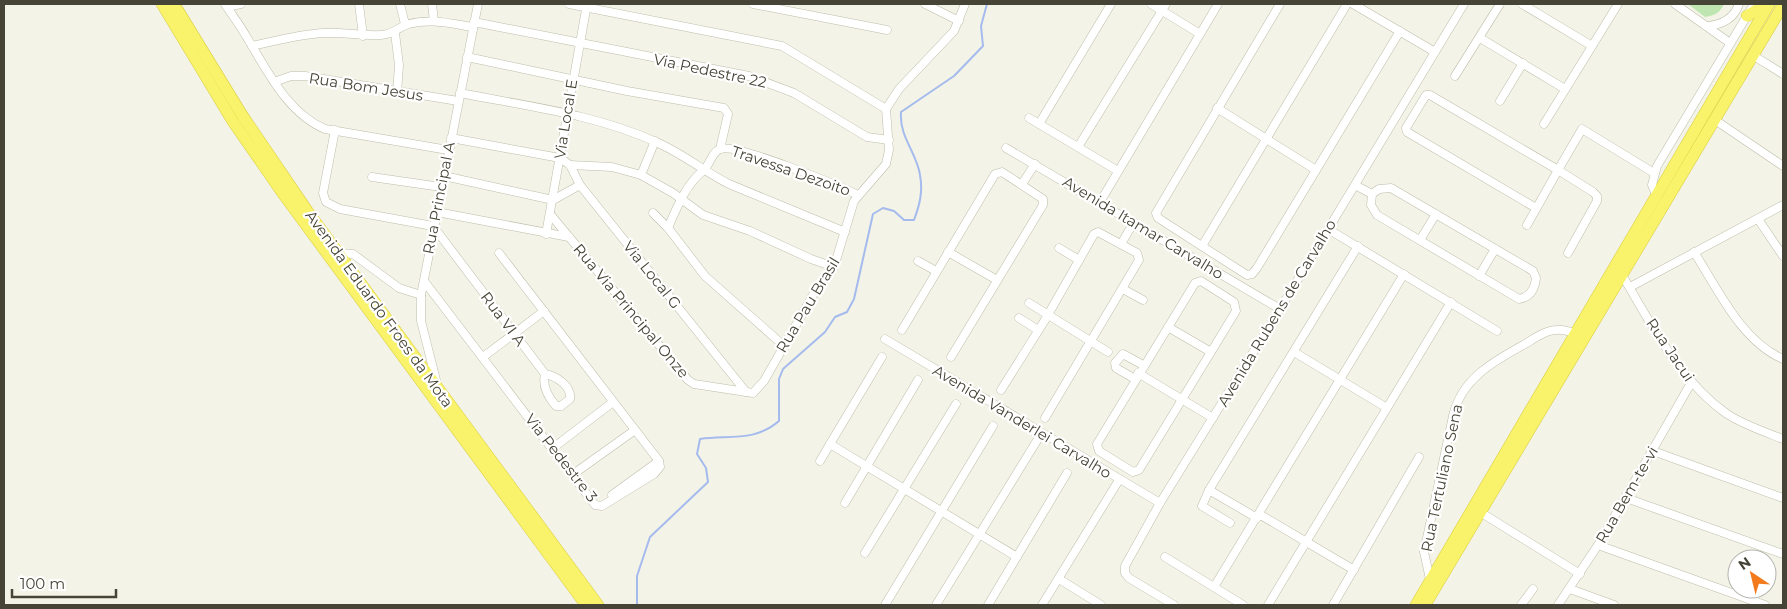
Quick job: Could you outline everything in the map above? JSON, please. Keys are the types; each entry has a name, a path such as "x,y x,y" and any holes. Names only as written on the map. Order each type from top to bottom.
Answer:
{"highway":[{"name":"Avenida Eduardo Froes da Mota","path":"162,4 232,120 284,195 586,605"},
{"name":"Avenida Eduardo Froes da Mota","path":"174,4 267,153 337,253 598,605"},
{"path":"1747,16 1767,4"},
{"path":"1425,605 1622,275 1660,199 1767,4"},
{"path":"1416,605 1576,334 1660,199 1715,120 1783,5"}],"street":[{"path":"241,4 226,5 274,82 309,121 325,129 448,150"},
{"path":"359,4 363,36"},
{"path":"252,46 324,33 363,36 395,33 405,24 400,4"},
{"path":"432,4 434,21"},
{"name":"Rua Principal A","path":"439,392 421,321 421,295 478,4"},
{"path":"568,4 587,6 782,46 886,109 899,89 946,42 959,20 965,4"},
{"path":"753,4 887,30"},
{"path":"925,4 959,20"},
{"path":"1039,124 1111,4"},
{"path":"1151,4 1164,7 1200,34"},
{"path":"1100,202 1218,4"},
{"path":"1280,4 1156,213 1158,218 1247,275 1252,274 1400,31"},
{"path":"1202,246 1348,4"},
{"path":"1353,4 1435,52"},
{"name":"Avenida Rubens de Carvalho","path":"1174,605 1129,578 1125,573 1125,566 1160,504 1464,4"},
{"path":"1455,76 1500,4"},
{"path":"1522,4 1592,46"},
{"path":"1544,124 1618,4"},
{"path":"1675,4 1730,43"},
{"path":"1706,26 1718,24 1731,17 1739,4"},
{"path":"1660,199 1652,185 1654,173 1754,4"},
{"name":"Via Local E","path":"546,234 578,44 587,6"},
{"path":"1078,147 1164,7"},
{"name":"Via Pedestre 22","path":"405,24 434,21 474,25 749,76 794,93 868,137 889,140"},
{"path":"395,33 399,65 397,93"},
{"path":"1480,38 1565,89"},
{"path":"467,56 627,92 724,108 728,114 720,149"},
{"path":"1754,56 1783,74"},
{"path":"1500,101 1522,63"},
{"name":"Rua Bom Jesus","path":"274,82 292,76 305,76 397,93 459,98 567,114 622,128 655,141 688,158 703,170 737,188 845,232"},
{"path":"1536,208 1408,133 1406,128 1428,94 1595,193 1598,198 1568,253"},
{"path":"1217,108 1316,170"},
{"name":"Rua Pau Brasil","path":"746,392 753,393 758,389 813,295 834,267 858,195 884,168 888,158 889,140 886,109"},
{"path":"1029,118 1118,171"},
{"path":"1715,120 1783,166"},
{"path":"1527,224 1582,129 1654,173"},
{"path":"335,130 324,197 326,202 335,208 433,226"},
{"path":"451,138 560,158"},
{"path":"641,175 655,141"},
{"name":"Avenida Itamar Carvalho","path":"1006,148 1280,309"},
{"name":"Travessa Dezoito","path":"668,228 681,199 697,173 703,170 720,149 745,152 858,195"},
{"name":"Via Local G","path":"560,158 570,165 580,185 746,392"},
{"path":"1022,184 1035,164"},
{"path":"570,165 612,167 641,175 715,220 750,231 810,259 834,267"},
{"path":"902,330 996,173 1002,172 1043,199 1044,203 952,357"},
{"path":"444,176 553,200 580,185"},
{"path":"372,177 441,187"},
{"path":"1355,184 1372,194"},
{"path":"1391,188 1436,214 1535,273 1536,279 1533,290 1526,297 1519,299 1479,276 1373,212 1371,206 1372,194 1379,189 1391,188"},
{"path":"1630,287 1783,205"},
{"name":"Rua Via Principal Onze","path":"437,212 569,237"},
{"path":"654,213 668,228 699,270 783,345"},
{"name":"Rua Via Principal Onze","path":"550,214 694,384 746,392"},
{"path":"1420,240 1436,214"},
{"path":"1758,219 1783,256"},
{"path":"1121,244 1134,222"},
{"name":"Rua VI A","path":"433,226 545,374 555,377 567,389 571,396 560,407 554,404 545,386 545,374"},
{"path":"1328,228 1497,331"},
{"path":"1001,390 1048,315 1096,232 1137,253 1139,258 1123,288 1045,418"},
{"path":"1230,523 1202,506 1358,246"},
{"path":"1059,248 1079,260"},
{"path":"1479,276 1495,250"},
{"path":"948,252 998,280"},
{"path":"1694,252 1742,326 1760,344 1783,360"},
{"path":"337,253 353,254 399,288 421,295"},
{"name":"Via Pedestre 3","path":"424,282 572,475 597,506 602,506 654,474 660,467 659,461 499,253"},
{"path":"918,261 936,271"},
{"path":"1214,587 1404,274"},
{"name":"Rua Jacui","path":"1622,275 1691,383 1728,415 1783,439"},
{"path":"1201,281 1234,302 1236,307 1211,352 1139,470 1134,472 1099,451 1096,444 1168,326 1196,282 1201,281"},
{"path":"1123,288 1143,300"},
{"path":"1268,605 1451,302"},
{"path":"1029,303 1108,352"},
{"path":"483,358 544,311"},
{"path":"1019,318 1038,330"},
{"path":"1168,326 1211,352"},
{"name":"Rua Tertuliano Sena","path":"1430,579 1424,552 1455,404 1459,396 1473,379 1494,361 1544,333 1560,329 1576,334"},
{"name":"Avenida Vanderlei Carvalho","path":"885,339 1160,504"},
{"path":"1294,352 1387,408"},
{"path":"1143,365 1123,354 1115,363 1116,368 1136,376 1213,418"},
{"path":"820,461 882,357"},
{"path":"845,503 918,380"},
{"name":"Rua Bem-te-vi","path":"1558,605 1598,545 1691,383"},
{"path":"553,448 613,402"},
{"path":"865,553 956,404"},
{"path":"885,605 993,426"},
{"path":"572,475 635,430"},
{"path":"936,605 1041,434"},
{"path":"830,444 865,467 1017,557"},
{"path":"1653,451 1783,498"},
{"path":"1333,605 1419,457"},
{"path":"988,605 1067,473"},
{"path":"1042,605 1119,480"},
{"path":"1210,490 1354,570"},
{"path":"1626,498 1783,554"},
{"path":"1480,512 1580,574"},
{"path":"1598,545 1765,605"},
{"path":"1165,557 1243,605"},
{"path":"1059,579 1101,605"},
{"path":"1520,605 1533,589"},
{"path":"1570,589 1614,605"}],"green space":[{"path":"1688,4 1724,4 1717,13 1705,17"}],"waterway":[{"path":"637,605 637,576 650,537 708,482 706,468 697,454 700,439 751,435 770,428 779,421 779,379 783,369 825,332 835,317 847,312 854,299 873,214 883,208 894,211 904,220 914,220 920,198 921,181 918,167 905,137 901,112 954,76 983,46 981,26 987,4"}]}
